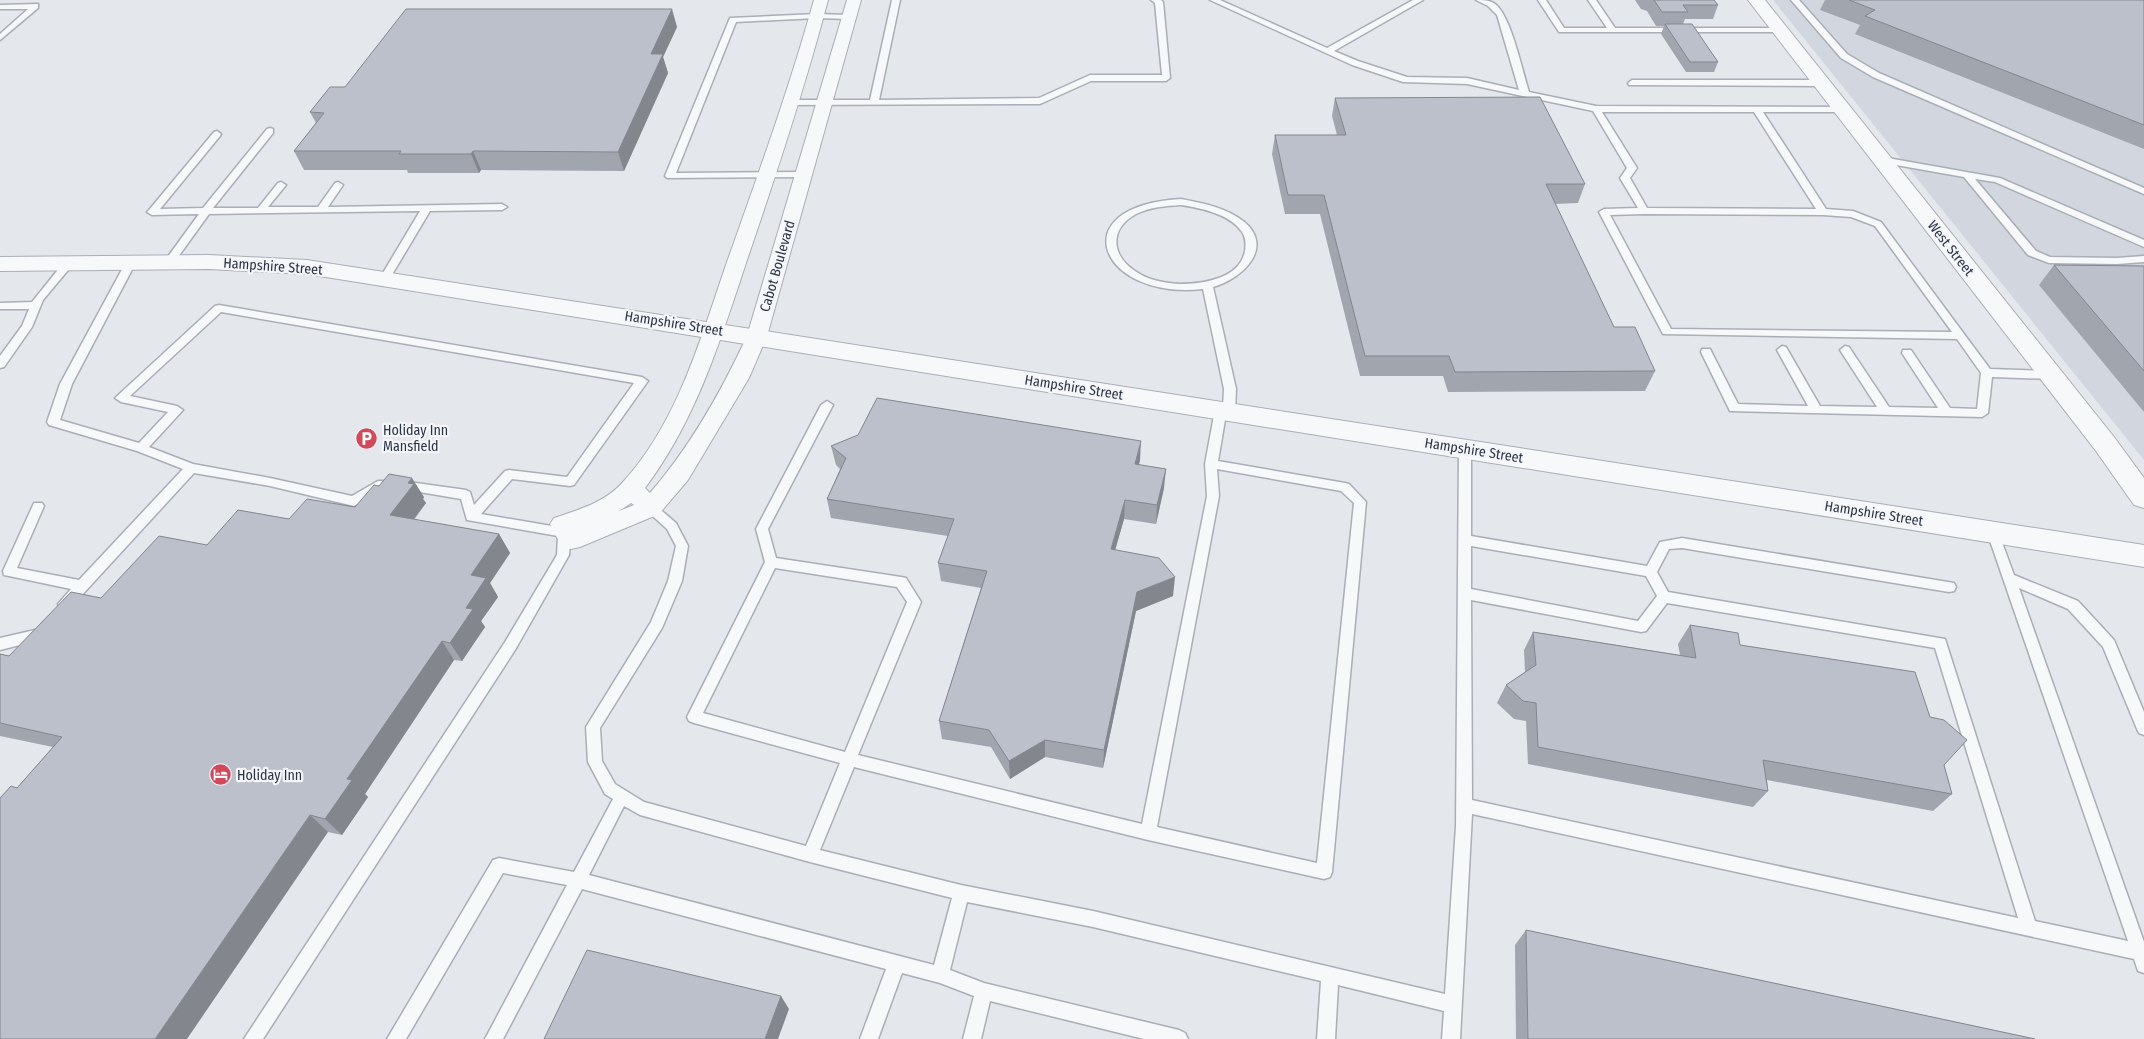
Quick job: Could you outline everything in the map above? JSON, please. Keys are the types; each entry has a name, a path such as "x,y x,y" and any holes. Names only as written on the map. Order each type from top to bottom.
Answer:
{"street":[{"name":"West Street","path":"1756,0 2105,444 2144,498"},
{"path":"565,532 562,524 591,514 611,504 631,489 652,460 684,406 767,176 819,8"},
{"name":"Cabot Boulevard","path":"565,532 571,540 650,508 680,474 738,378 757,336 851,8"},
{"name":"Hampshire Street","path":"0,264 209,262 307,267 757,336 2144,556"},
{"path":"631,489 650,508"}],"lane":[{"path":"874,102 896,0"},
{"path":"790,103 1040,101 1090,78 1166,78 1159,2 1155,0"},
{"path":"1214,0 1355,63 1406,80 1467,81 1596,109 1842,109"},
{"path":"1327,50 1419,0"},
{"path":"1480,0 1491,4 1501,14 1525,94"},
{"path":"1542,0 1562,30 1780,30"},
{"path":"1592,0 1613,30"},
{"path":"1795,0 1844,56 1876,76 2144,190"},
{"path":"0,7 35,6 0,38"},
{"path":"803,175 670,176 733,20 819,8 851,8"},
{"path":"1632,83 1822,83"},
{"path":"1596,109 1632,168 1625,178 1644,211"},
{"path":"1757,109 1823,212"},
{"path":"170,262 206,211 270,131"},
{"path":"218,134 152,212 502,207"},
{"path":"1882,160 1997,180 2144,244"},
{"path":"1967,175 2032,253 2049,260 2117,261 2144,259"},
{"path":"260,211 281,185"},
{"path":"321,210 338,185"},
{"path":"1164,203 1198,204 1228,215 1239,223 1247,233 1251,243 1250,254 1245,264 1236,273 1207,285 1171,286 1138,276 1125,268 1116,258 1111,248 1111,237 1115,227 1123,218 1134,211 1164,203"},
{"path":"385,278 426,209"},
{"path":"1706,352 1734,408 1982,413 1987,373 1960,336 1878,224 1853,214 1823,212 1604,212 1667,332 1960,336"},
{"path":"131,262 66,384 53,422 141,448 191,468 354,500 385,483 466,495 471,516"},
{"path":"0,364 27,328 38,299 69,264"},
{"path":"1148,832 1213,496 1211,464 1230,389 1207,285"},
{"path":"0,306 36,305"},
{"path":"141,448 177,410 121,398 219,308 642,381 570,482 509,474 471,516"},
{"path":"1782,350 1816,410"},
{"path":"1845,350 1886,411"},
{"path":"1907,354 1947,412"},
{"path":"1987,373 2051,375"},
{"path":"827,405 762,529 771,562 694,717 849,760 1324,872 1360,502 1346,487 1211,464"},
{"path":"1451,1039 1464,826 1465,448"},
{"path":"55,615 191,468"},
{"path":"38,506 9,571 81,586"},
{"path":"650,508 672,526 682,546 676,581 657,624 593,727 595,762 610,789 640,808 810,855 960,893 1093,919 1452,1004"},
{"path":"253,1039 510,646 563,555 565,532 471,516"},
{"path":"1992,532 2142,957"},
{"path":"1465,540 1650,572"},
{"path":"1650,572 1665,545 1682,543 1949,587"},
{"path":"771,562 901,582 914,602 810,855"},
{"path":"1650,572 1664,598"},
{"path":"2009,578 2073,605 2109,644 2144,729"},
{"path":"1464,592 1641,628 1664,598"},
{"path":"1664,598 1940,643 2029,928"},
{"path":"0,644 38,633 17,655"},
{"path":"494,1039 622,796"},
{"path":"1464,805 2029,928 2142,957"},
{"path":"396,1039 499,865 578,880 940,974 984,991 1180,1039"},
{"path":"940,974 960,893"},
{"path":"869,1039 897,963"},
{"path":"1326,1039 1330,975"},
{"path":"972,1039 984,991"}],"shaded area":[{"path":"1773,0 2144,0 2144,460"}],"building":[{"path":"1654,0 1714,0 1718,5 1683,5 1688,12 1662,12"},
{"path":"1849,0 2144,0 2144,125 1865,16 1875,10"},
{"path":"406,9 672,9 651,54 663,54 618,152 473,151 471,154 399,154 401,151 294,151 324,113 310,112 330,87 345,87"},
{"path":"1665,24 1692,24 1718,62 1690,62"},
{"path":"1540,97 1585,184 1546,184 1614,327 1635,327 1655,371 1455,372 1449,356 1365,356 1324,195 1288,195 1275,135 1346,135 1335,98"},
{"path":"2054,265 2144,266 2144,371"},
{"path":"877,398 1141,441 1135,464 1166,469 1157,505 1125,500 1111,549 1159,558 1175,577 1137,592 1104,750 1045,740 1009,761 989,730 939,721 987,571 938,563 954,519 827,499 846,458 831,446 858,435"},
{"name":"Holiday Inn","path":"389,474 412,478 408,483 414,484 390,515 499,534 471,575 486,578 466,608 473,609 450,643 442,641 347,779 352,780 325,819 310,815 155,1039 0,1039 0,798 11,786 17,788 62,737 0,723 0,654 9,656 71,592 101,598 159,536 207,545 238,510 289,519 307,499 355,507 374,485 379,486"},
{"path":"1690,625 1738,633 1740,645 1915,672 1930,717 1944,720 1967,740 1944,765 1952,794 1763,760 1768,791 1538,747 1536,703 1523,701 1506,685 1536,665 1533,632 1696,658"},
{"path":"1526,930 2035,1039 1528,1039"},
{"path":"587,950 781,996 765,1039 544,1039"}],"place":[{"name":"Holiday Inn Mansfield","path":"367,438"},
{"name":"Holiday Inn","path":"221,775"}]}
